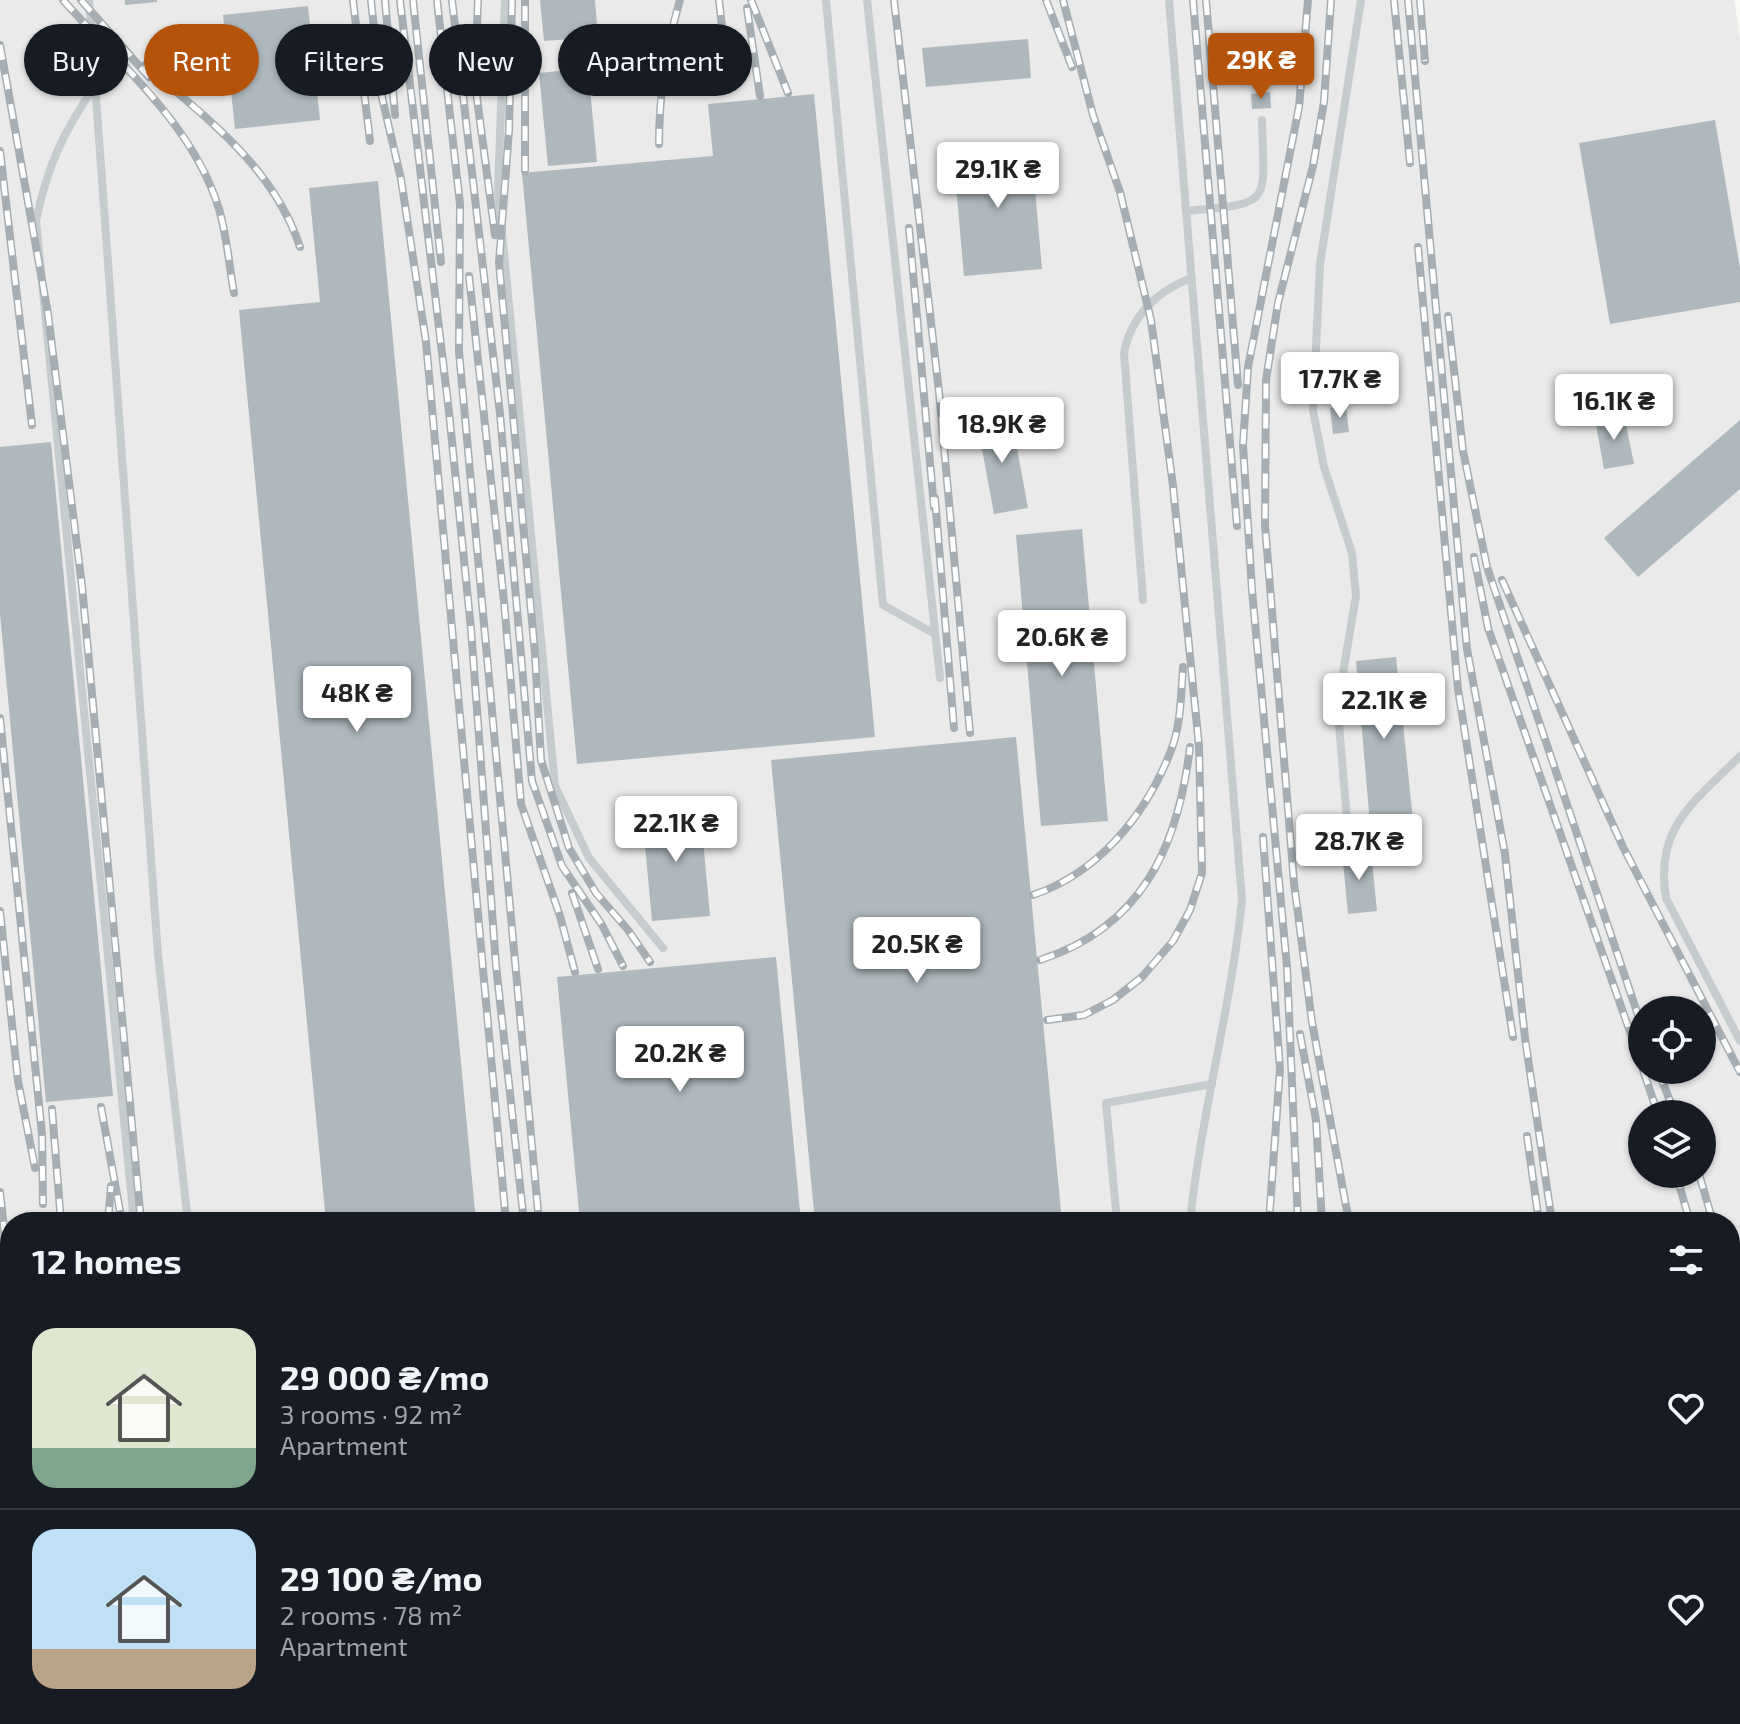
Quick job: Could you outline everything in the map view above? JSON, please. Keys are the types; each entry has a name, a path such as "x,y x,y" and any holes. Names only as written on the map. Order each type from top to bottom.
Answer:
{"lane":[{"path":"89,0 91,24"},
{"path":"505,0 498,190 555,786 589,858 663,948"},
{"path":"826,0 883,605 935,634"},
{"path":"867,0 940,678"},
{"path":"1169,0 1242,900 1235,966 1196,1168 1191,1212"},
{"path":"1347,820 1339,724 1343,673 1356,596 1352,553 1324,467 1313,410 1320,264 1361,0"},
{"path":"88,96 66,126 47,172 36,220 133,1212"},
{"path":"96,96 158,955 187,1212"},
{"path":"1186,211 1245,206 1255,199 1264,183 1262,120"},
{"path":"1143,600 1124,353 1130,331 1143,311 1165,291 1191,278"},
{"path":"1740,756 1672,828 1664,852 1662,878 1666,898 1740,1041"},
{"path":"1116,1212 1106,1103 1212,1084"}],"shaded area":[{"path":"0,0 1734,0 1740,39 1740,1212 0,1212"}],"building":[{"path":"125,0 157,0 157,2 125,5"},
{"path":"540,0 595,0 597,24 558,24 558,40 544,41"},
{"path":"308,6 310,24 275,24 275,96 317,96 320,120 235,129 232,96 259,96 259,24 224,24 223,15"},
{"path":"1028,39 1031,78 926,87 922,48"},
{"path":"558,71 558,96 591,96 597,162 548,166 542,73"},
{"path":"1270,92 1271,108 1252,109 1251,94"},
{"path":"814,94 875,737 577,764 522,173 713,156 708,104"},
{"path":"1715,120 1740,268 1740,302 1610,324 1579,143"},
{"path":"1031,144 1042,269 964,276 953,151"},
{"path":"378,181 475,1212 325,1212 239,310 320,302 309,188"},
{"path":"1346,406 1349,432 1333,434 1330,408"},
{"path":"1624,415 1634,464 1604,469 1595,420"},
{"path":"1011,416 1028,508 994,514 977,422"},
{"path":"1740,420 1740,489 1638,577 1604,538"},
{"path":"51,442 113,1096 46,1102 0,614 0,447"},
{"path":"1082,529 1108,821 1041,826 1016,535"},
{"path":"1396,657 1413,820 1370,824 1356,661"},
{"path":"1016,737 1061,1212 814,1212 771,760"},
{"path":"700,808 710,916 652,921 642,813"},
{"path":"1371,850 1377,911 1348,914 1342,852"},
{"path":"776,957 800,1212 579,1212 557,977"}],"railway":[{"path":"63,0 153,97 192,150 219,209 234,293"},
{"path":"81,0 144,71"},
{"path":"353,0 370,141"},
{"path":"371,0 381,93 401,179 426,342 505,1212"},
{"path":"385,0 395,115"},
{"path":"400,0 449,412 471,629 496,965 523,1212"},
{"path":"413,0 441,262"},
{"path":"437,0 460,204 459,352 538,1212"},
{"path":"452,0 500,414 532,781 562,866 602,925 623,966"},
{"path":"478,0 475,83 495,235"},
{"path":"512,0 509,130 499,263 535,654 541,760 569,848 596,893 650,962"},
{"path":"525,0 525,171"},
{"path":"659,144 664,71 680,0"},
{"path":"719,0 722,24"},
{"path":"751,0 788,93"},
{"path":"894,0 939,392 970,733"},
{"path":"1046,0 1072,67"},
{"path":"1047,1020 1084,1015 1113,1000 1142,977 1173,941 1190,910 1202,873 1199,746 1173,486 1151,320 1120,192 1093,115 1063,0"},
{"path":"1193,0 1237,526"},
{"path":"1206,0 1238,385"},
{"path":"1298,1212 1287,967 1252,590 1243,445 1248,367 1299,107 1308,0"},
{"path":"1331,0 1324,102 1313,166 1278,303 1266,380 1265,525 1294,883 1312,1022 1347,1212"},
{"path":"1394,0 1410,163"},
{"path":"1408,0 1467,649 1505,854 1525,1038 1551,1212"},
{"path":"1420,0 1425,61"},
{"path":"747,8 760,96"},
{"path":"0,45 48,314 82,586 140,1212"},
{"path":"181,96 236,146 255,168 288,218 300,247"},
{"path":"0,151 32,425"},
{"path":"909,228 934,507"},
{"path":"1418,247 1458,689 1513,1037"},
{"path":"469,276 504,601 521,804 560,916 575,972"},
{"path":"1448,316 1463,451 1487,567 1632,996"},
{"path":"935,498 954,728"},
{"path":"1474,557 1488,628 1628,1026"},
{"path":"1502,580 1623,847 1740,1072"},
{"path":"1033,895 1057,885 1098,857 1133,820 1147,799 1174,743 1183,667"},
{"path":"0,718 42,1134 43,1204"},
{"path":"1040,960 1075,945 1105,927 1149,879 1176,818 1190,747"},
{"path":"1263,837 1280,1069 1270,1212"},
{"path":"572,893 598,969"},
{"path":"0,911 18,1081 35,1168"},
{"path":"1300,1034 1316,1120 1321,1212"},
{"path":"1648,1084 1653,1100"},
{"path":"1663,1084 1670,1100"},
{"path":"101,1107 120,1212"},
{"path":"52,1109 60,1212"},
{"path":"1527,1136 1538,1212"},
{"path":"109,1212 111,1186"},
{"path":"1680,1188 1687,1212"},
{"path":"1703,1188 1710,1212"},
{"path":"0,1192 2,1212"}]}
